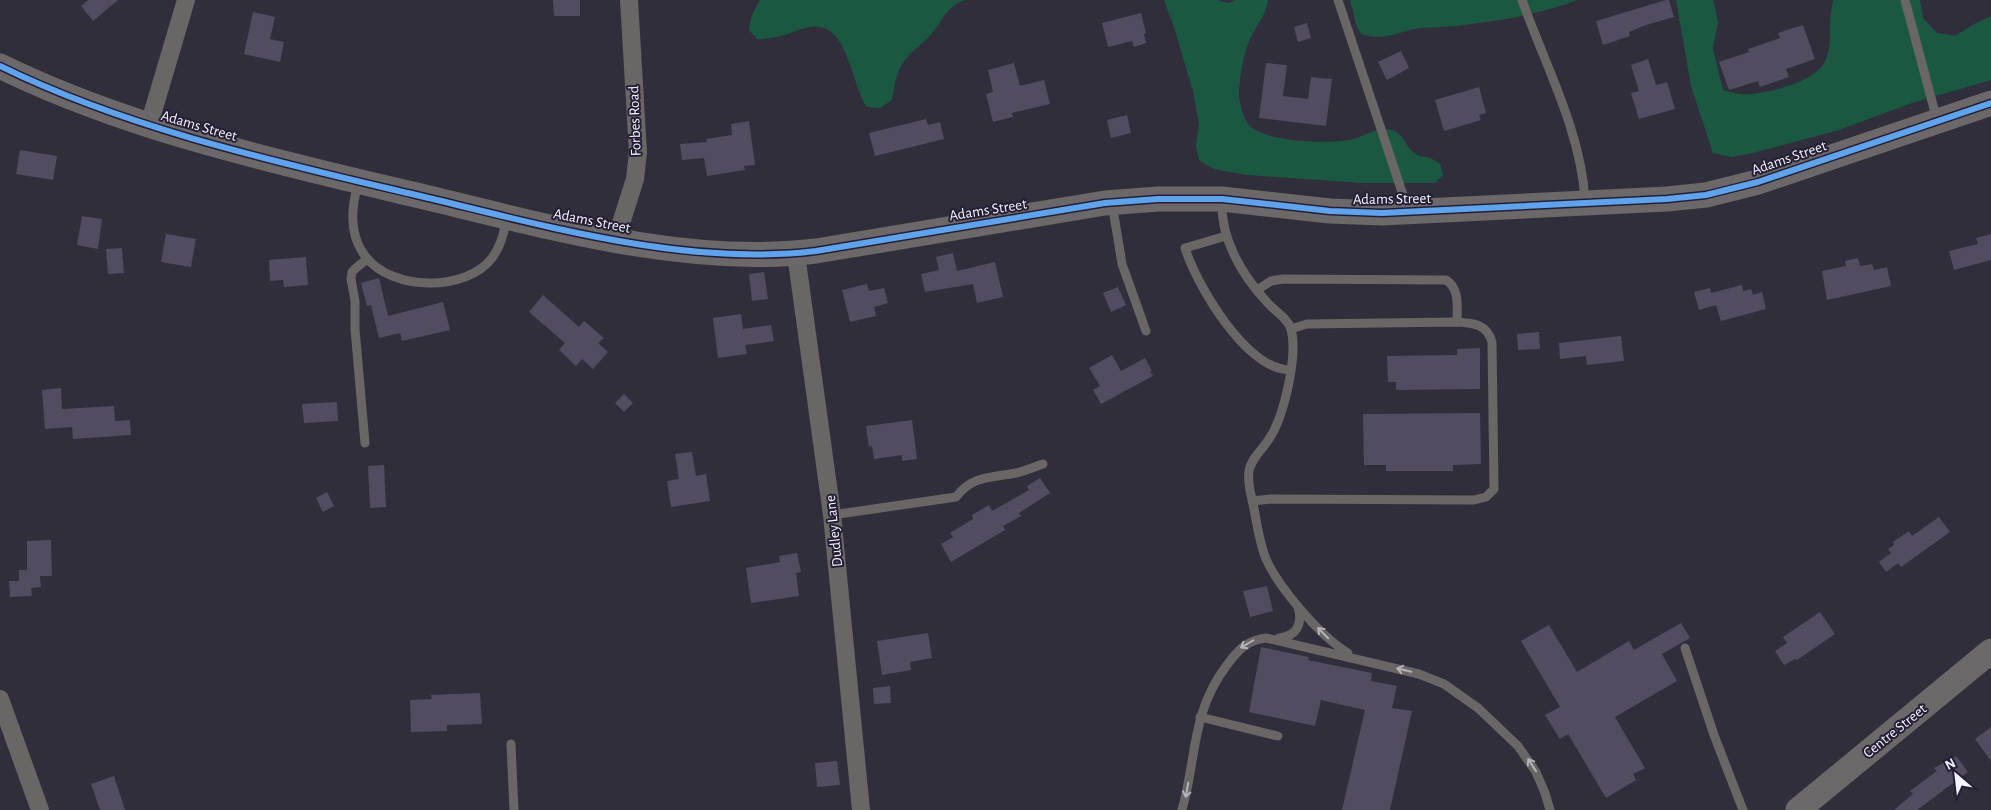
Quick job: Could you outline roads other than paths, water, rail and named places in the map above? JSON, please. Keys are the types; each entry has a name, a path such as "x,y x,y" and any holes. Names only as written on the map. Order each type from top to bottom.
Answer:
{"main road":[{"name":"Adams Street","path":"0,66 59,93 150,125 284,163 616,240 721,254 796,254 1112,203 1173,198 1222,200 1330,211 1408,212 1667,199 1722,192 1758,182 1991,103"},
{"name":"Centre Street","path":"1798,810 1991,651"}],"street":[{"path":"150,125 186,0"},
{"name":"Forbes Road","path":"616,240 635,179 638,152 629,0"},
{"name":"Dudley Lane","path":"796,254 832,515 861,810"},
{"path":"0,699 40,810"}],"lane":[{"path":"1338,0 1408,212"},
{"path":"1522,0 1547,61 1578,153 1584,179 1585,203"},
{"path":"1905,0 1937,120"},
{"path":"358,181 353,207 353,224 358,242 367,258 378,268 412,282 441,283 475,273 492,258 503,238 507,216"},
{"path":"1222,200 1221,217 1226,236 1236,258 1257,290 1291,329 1289,384 1282,413 1270,439 1251,464 1248,472 1252,501 1266,560 1296,602 1328,639 1355,658"},
{"path":"1112,203 1116,237 1122,264 1146,330"},
{"path":"1226,236 1185,248 1195,275 1213,307 1239,339 1273,367 1290,370"},
{"path":"365,443 352,272 367,258"},
{"path":"1257,290 1266,283 1283,279 1446,280 1450,283 1455,293 1457,322"},
{"path":"1252,501 1271,499 1474,500 1490,494 1495,482 1492,342 1488,331 1476,324 1457,322 1307,324 1291,329"},
{"path":"832,515 956,497 969,484 978,480 1019,472 1043,464"},
{"path":"1182,810 1187,793 1195,736 1200,717 1216,681 1242,647 1258,639 1287,637 1297,630 1300,617 1296,602"},
{"path":"1274,638 1431,678 1444,684 1478,708 1513,741 1531,763 1541,782 1550,810"},
{"path":"1685,648 1714,735 1743,810"},
{"path":"1200,717 1278,736"},
{"path":"511,744 514,810"}]}
